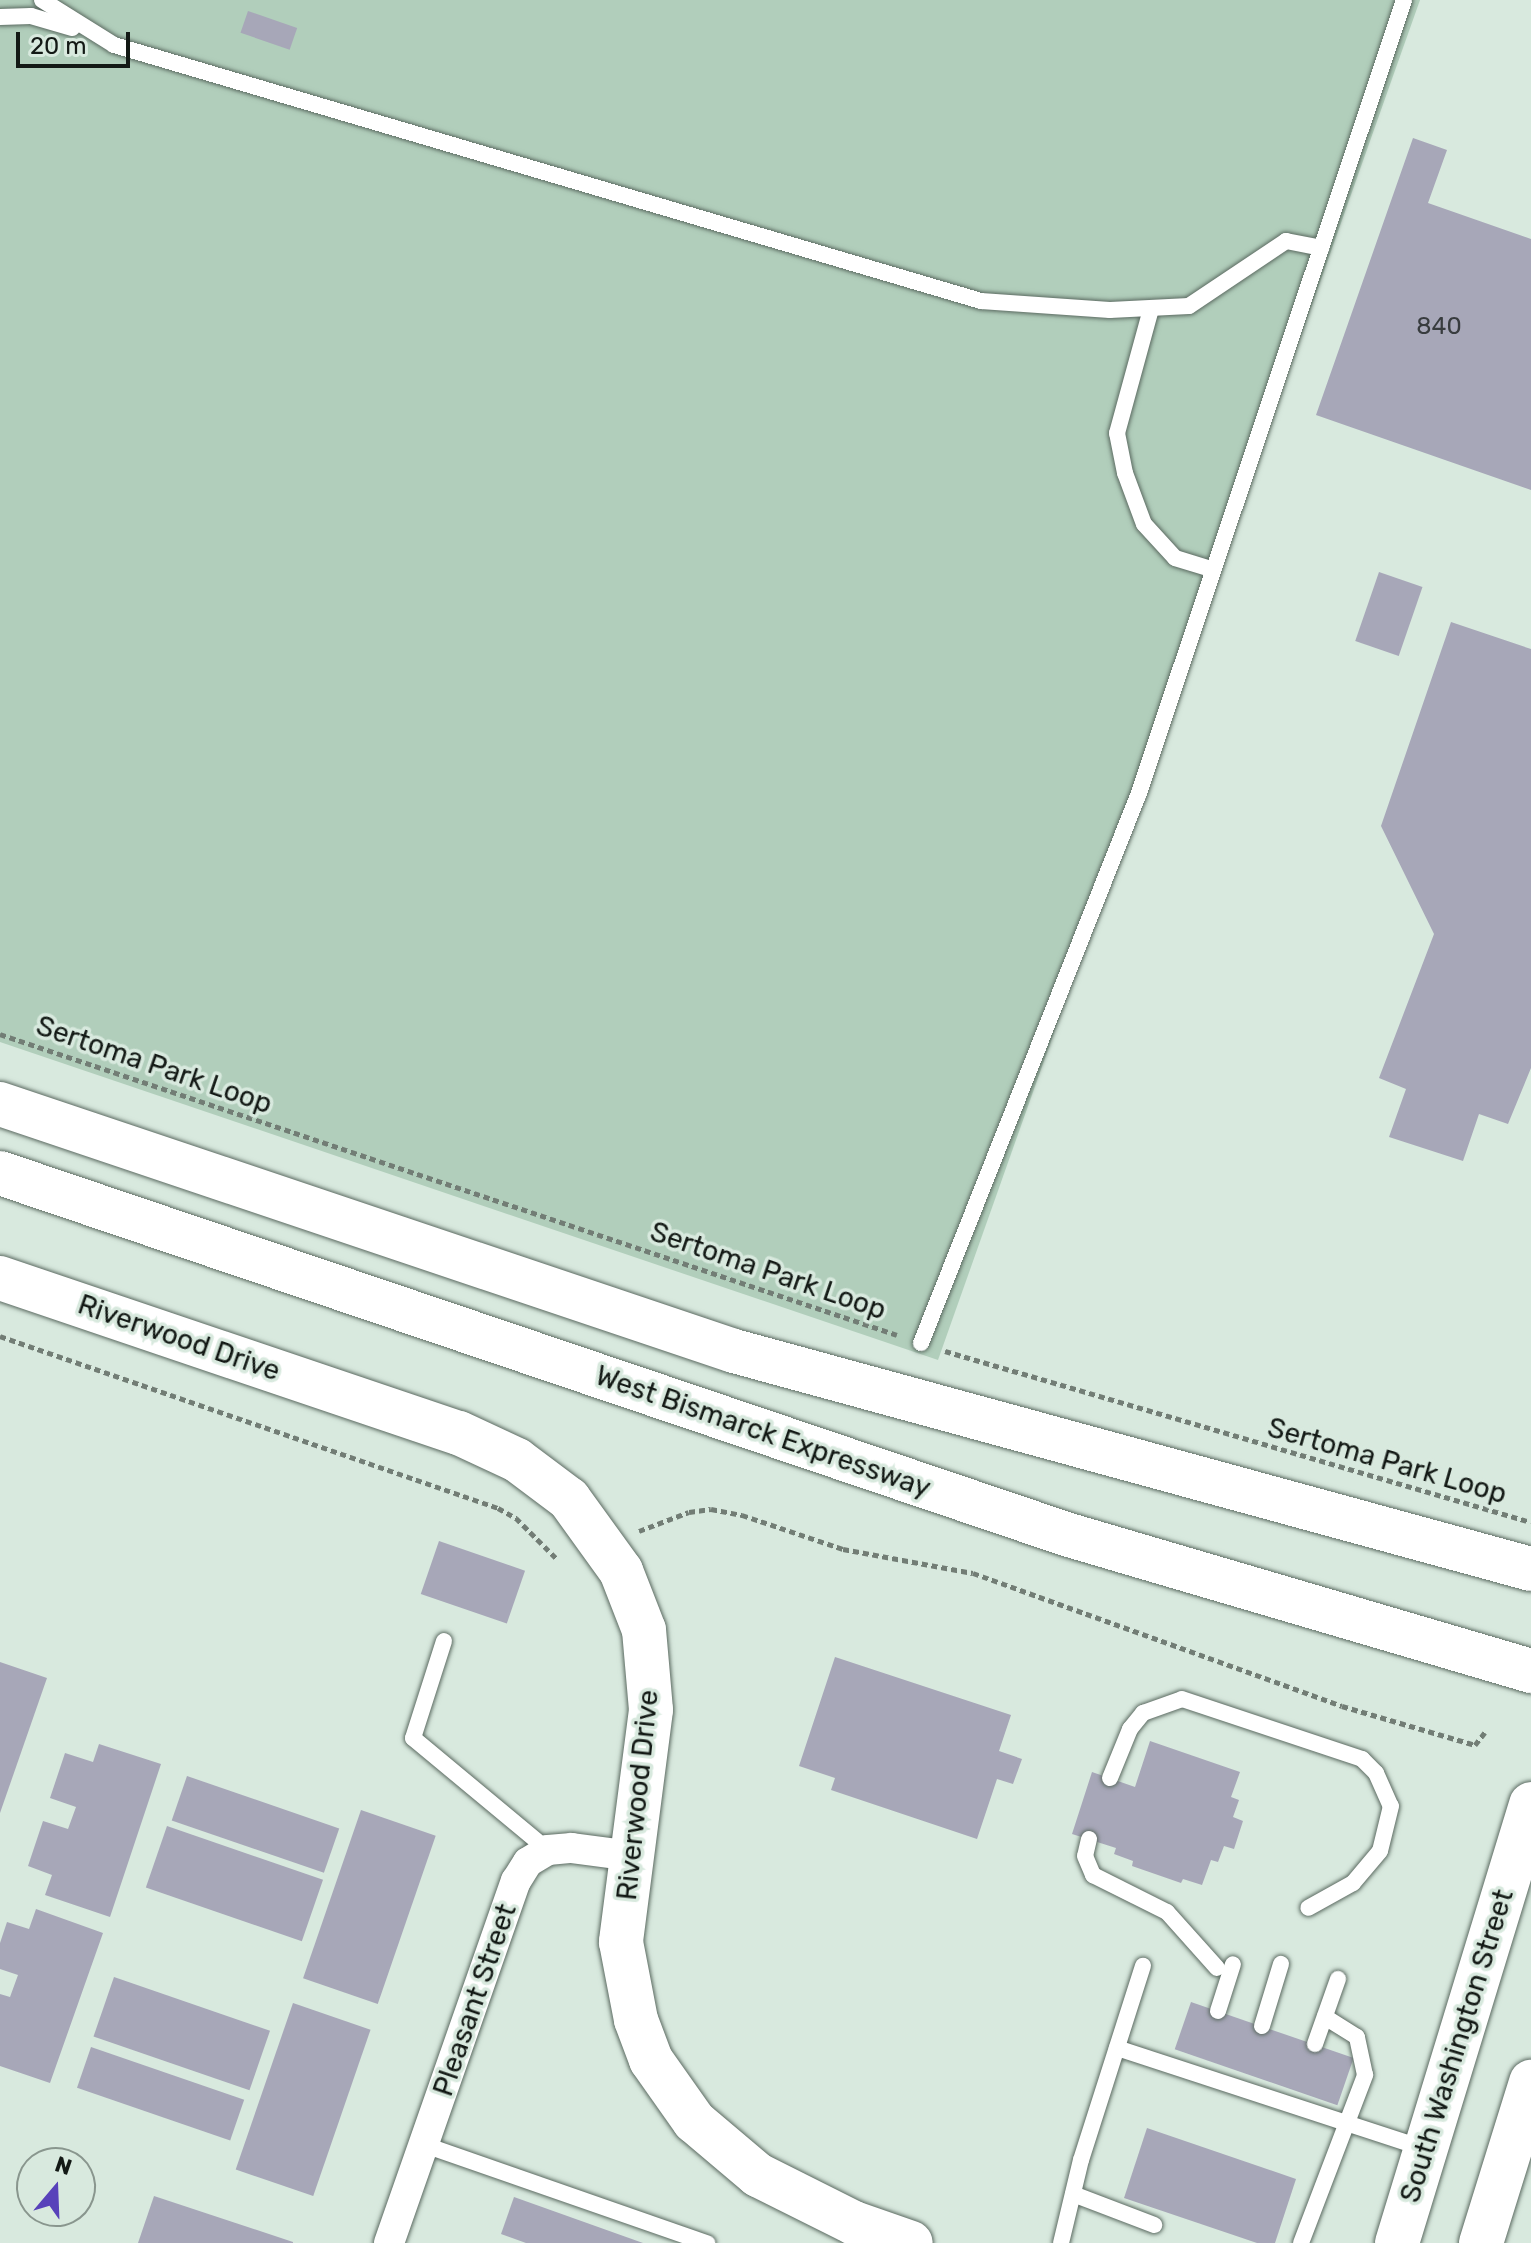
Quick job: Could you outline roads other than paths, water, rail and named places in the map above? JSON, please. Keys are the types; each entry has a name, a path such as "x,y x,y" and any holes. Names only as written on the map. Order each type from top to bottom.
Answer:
{"main road":[{"path":"0,1104 782,1366 1531,1569"},
{"name":"West Bismarck Expressway","path":"0,1173 1082,1539 1531,1671"},
{"name":"Riverwood Drive","path":"0,1278 488,1445 517,1460 569,1499 609,1551 634,1599 651,1673 648,1746 621,1942 626,1982 646,2047 670,2093 722,2149 758,2175 815,2205 911,2243"},
{"name":"South Washington Street","path":"1397,2243 1531,1804"},
{"path":"1481,2243 1531,2082"}],"street":[{"path":"548,1850 633,1856"},
{"name":"Pleasant Street","path":"389,2243 516,1881 528,1862 548,1850"}],"lane":[{"path":"42,0 114,45"},
{"path":"921,1343 1139,793 1211,569 1404,0"},
{"path":"0,17 57,21 114,45 981,301 1151,309 1189,306 1286,241 1321,248"},
{"path":"1151,309 1117,433 1125,473 1144,524 1175,558 1211,569"},
{"path":"444,1641 413,1738 548,1850"},
{"path":"1110,1778 1130,1729 1143,1713 1182,1699 1362,1759 1376,1773 1391,1806 1380,1851 1353,1883 1308,1908"},
{"path":"1089,1839 1085,1856 1093,1875 1167,1912 1225,1966 1218,2011"},
{"path":"1262,2026 1281,1964"},
{"path":"1061,2243 1073,2194 1143,1966"},
{"path":"1315,2044 1338,1979"},
{"path":"1301,2243 1365,2075 1357,2037 1325,2017"},
{"path":"1117,2048 1200,2066 1298,2099 1346,2123 1425,2149"},
{"path":"425,2145 707,2243"},
{"path":"1073,2194 1154,2225"}]}
